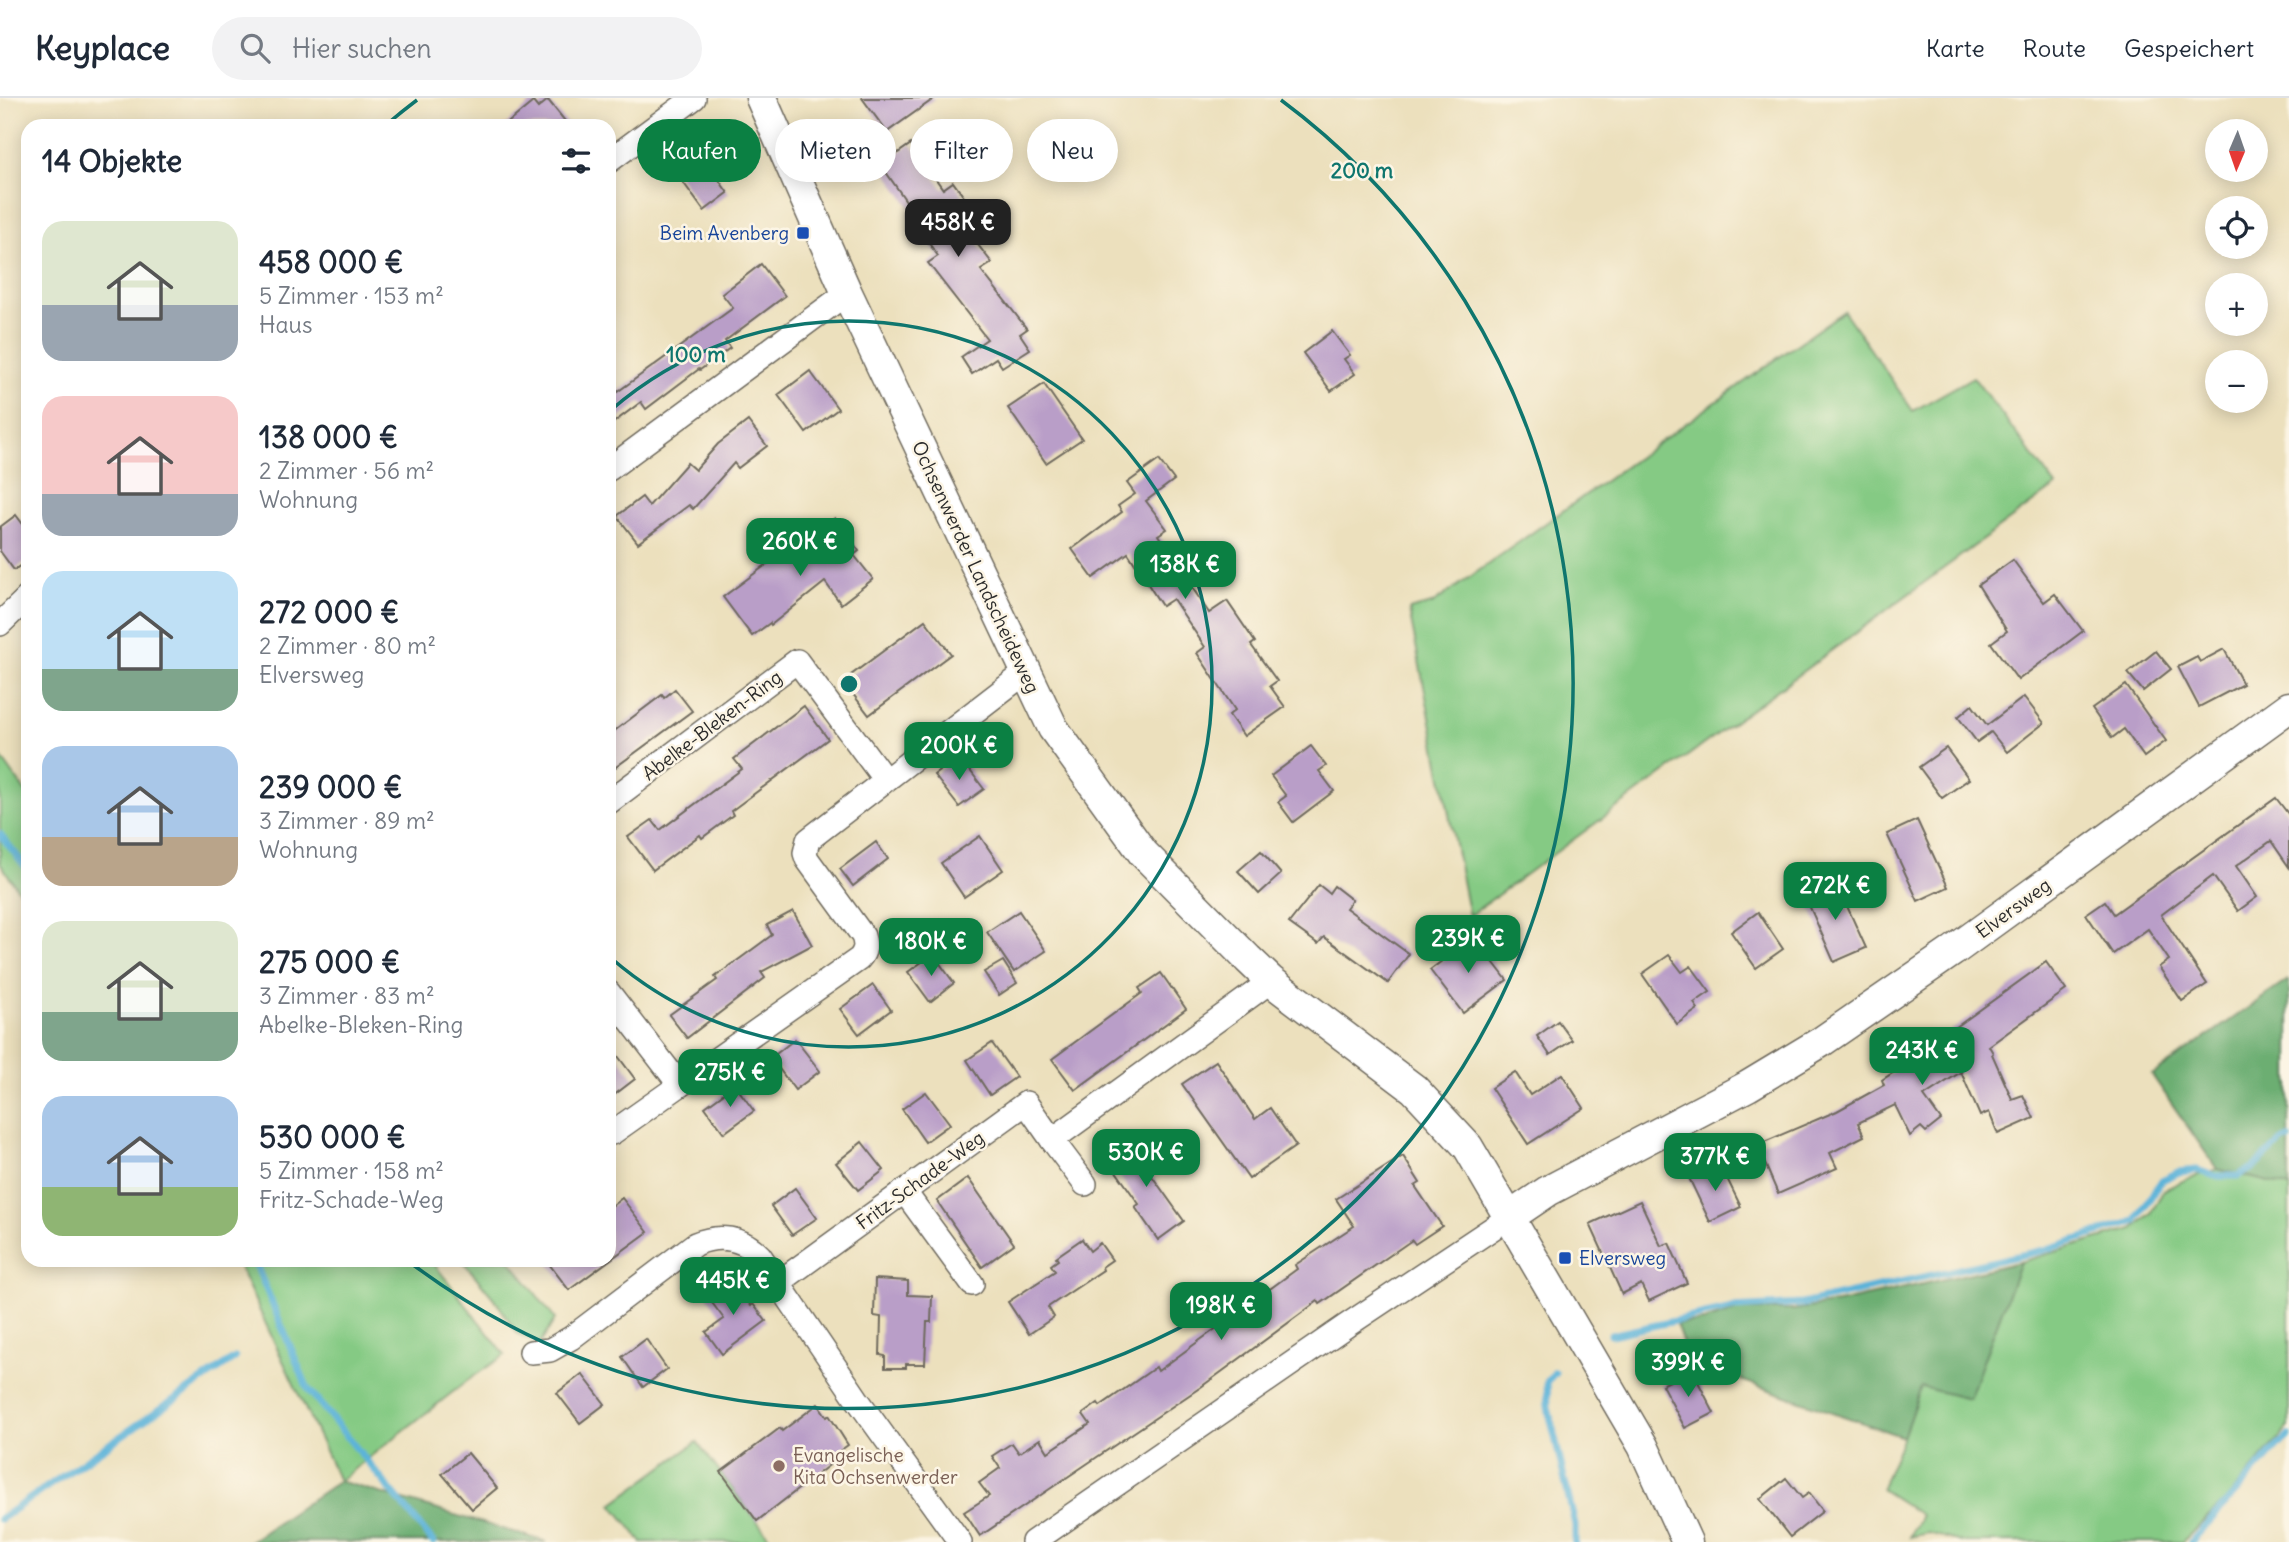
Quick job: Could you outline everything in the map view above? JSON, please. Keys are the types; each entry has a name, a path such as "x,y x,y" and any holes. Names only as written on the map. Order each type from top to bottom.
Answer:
{"street":[{"path":"616,156 694,98"},
{"name":"Ochsenwerder Landscheideweg","path":"761,98 846,293 1053,728 1143,853 1271,981 1414,1089 1468,1147 1575,1331 1610,1385 1643,1446 1687,1542"},
{"path":"616,464 846,293"},
{"path":"0,624 21,604"},
{"name":"Abelke-Bleken-Ring","path":"616,797 797,661 885,780"},
{"path":"616,1130 863,954 863,936 807,859 805,848 808,840 1026,672"},
{"name":"Elversweg","path":"1508,1217 1548,1191 1748,1086 1821,1042 1953,951 2289,707"},
{"path":"1052,1140 1271,981"},
{"path":"616,1002 680,1085"},
{"name":"Fritz-Schade-Weg","path":"778,1283 1026,1103 1085,1184"},
{"path":"904,1191 972,1284"},
{"path":"1033,1542 1346,1325 1508,1217"},
{"path":"531,1352 550,1350 571,1338 695,1244 717,1237 744,1242 760,1256 885,1439 960,1542"}],"green space":[{"path":"1844,311 1913,411 1973,377 2056,486 1469,916 1409,610 1432,604"},
{"path":"0,756 21,785 21,894 0,863"},
{"path":"2288,980 2289,1187 2217,1169 2152,1075"},
{"path":"2217,1169 2289,1187 2289,1427 2225,1501 2182,1542 1961,1542 1928,1533 1910,1537 1921,1515 1881,1489 1921,1386 1969,1399 2020,1262 2133,1229 2151,1213 2164,1190"},
{"path":"2020,1262 1969,1399 1921,1387 1903,1437 1704,1367 1685,1349 1676,1324 1704,1321 1738,1310 1793,1310 1843,1302"},
{"path":"239,1267 436,1267 505,1355 467,1381 339,1481"},
{"path":"468,1267 515,1267 555,1319 540,1344 517,1333 496,1301"},
{"path":"697,1442 770,1538 764,1542 642,1542 612,1504"},
{"path":"339,1481 547,1542 249,1542"}],"building":[{"path":"862,98 935,98 896,126 896,119 877,119"},
{"path":"548,100 563,119 512,119 533,102 538,108"},
{"path":"910,145 910,182 938,182 943,189 953,182 969,204 954,214 992,263 981,270 1027,329 1020,334 1030,349 1002,367 996,358 972,374 961,357 987,339 928,263 938,256 908,214 913,211 893,182 896,182 896,154"},
{"path":"683,182 720,182 728,193 704,211"},
{"path":"761,264 785,296 725,341 730,348 646,409 641,402 616,421 616,393 733,308 722,294"},
{"path":"1332,331 1350,355 1344,359 1355,374 1331,391 1303,353"},
{"path":"810,371 838,409 806,433 778,395"},
{"path":"1044,384 1082,439 1046,463 1008,408"},
{"path":"748,421 767,446 738,468 734,463 693,509 689,505 638,543 617,516 642,497 649,506 687,463 695,470 718,444"},
{"path":"1159,460 1174,480 1146,501 1167,529 1158,535 1209,613 1227,601 1255,642 1251,645 1277,681 1270,686 1285,707 1244,736 1229,715 1235,710 1197,653 1205,647 1173,599 1162,606 1128,553 1093,578 1072,549 1122,512 1118,506 1135,494 1127,483"},
{"path":"16,515 21,522 21,565 14,570 0,551 0,527"},
{"path":"835,518 859,551 854,555 873,579 841,604 825,582 771,625 770,623 752,636 723,597 797,542 799,545"},
{"path":"2013,560 2044,602 2055,594 2083,631 2018,680 1991,643 2007,631 1978,585"},
{"path":"925,620 951,654 869,715 843,681"},
{"path":"2224,649 2243,684 2199,707 2178,667 2197,657 2200,662"},
{"path":"2156,651 2171,669 2143,691 2128,673"},
{"path":"2126,685 2166,741 2144,757 2124,729 2112,738 2092,709"},
{"path":"675,689 692,711 616,767 616,730 662,695 664,698"},
{"path":"2024,697 2044,723 2007,752 1991,732 1977,742 1958,717 1972,705 1987,725"},
{"path":"804,706 828,739 731,811 733,815 702,838 700,835 653,870 628,837 652,820 660,830 742,769 734,759"},
{"path":"1311,746 1326,766 1319,771 1334,791 1293,822 1278,802 1286,796 1271,776"},
{"path":"1946,748 1969,779 1942,798 1919,767"},
{"path":"959,756 984,789 959,807 934,775"},
{"path":"2276,798 2289,815 2289,867 2271,841 2236,866 2257,897 2238,911 2213,876 2161,915 2207,984 2182,1001 2159,967 2169,960 2148,929 2113,954 2086,914 2105,901 2114,914"},
{"path":"1917,820 1948,887 1918,901 1887,834"},
{"path":"980,836 1003,870 964,897 941,863"},
{"path":"876,842 888,859 853,886 840,869"},
{"path":"1261,851 1281,874 1259,894 1238,871"},
{"path":"1836,882 1866,948 1834,962 1805,896"},
{"path":"1319,885 1329,893 1334,886 1352,900 1346,908 1409,954 1388,983 1324,937 1318,944 1289,923"},
{"path":"793,911 812,945 761,972 765,978 687,1038 669,1015 772,935 767,925"},
{"path":"1019,911 1046,951 1014,972 987,932"},
{"path":"1758,912 1783,949 1756,968 1731,932"},
{"path":"1474,937 1507,980 1463,1013 1430,970"},
{"path":"933,954 954,983 930,1002 908,972"},
{"path":"1669,955 1682,972 1691,966 1710,992 1694,1003 1698,1009 1677,1024 1642,974"},
{"path":"1003,961 1017,983 999,995 984,972"},
{"path":"2046,962 2066,990 1989,1046 2012,1099 2023,1095 2034,1118 1998,1134 1989,1112 1980,1116 1961,1072 1924,1096 1941,1120 1926,1132 1921,1127 1910,1136 1895,1105 1858,1123 1864,1136 1830,1153 1837,1168 1778,1194 1757,1145 1837,1111 1884,1085 1882,1080 1943,1040 1941,1038"},
{"path":"1161,973 1186,1009 1075,1090 1052,1059 1142,993 1139,988"},
{"path":"873,985 891,1010 859,1034 840,1009"},
{"path":"1558,1021 1572,1040 1550,1055 1537,1036"},
{"path":"795,1039 820,1071 795,1090 771,1058"},
{"path":"992,1043 1016,1077 990,1095 967,1060"},
{"path":"616,1053 635,1079 616,1094"},
{"path":"1216,1061 1255,1119 1270,1108 1296,1146 1249,1179 1182,1084"},
{"path":"1515,1072 1530,1095 1562,1074 1584,1108 1528,1144 1491,1088"},
{"path":"735,1085 754,1111 724,1133 705,1107"},
{"path":"926,1092 950,1124 925,1142 902,1109"},
{"path":"1138,1139 1155,1164 1147,1169 1184,1221 1158,1240 1135,1207 1139,1204 1108,1160"},
{"path":"862,1142 884,1170 858,1190 836,1163"},
{"path":"1403,1156 1420,1183 1415,1186 1442,1226 1415,1244 1412,1240 1320,1304 1318,1301 1201,1387 980,1536 964,1512 989,1496 979,1483 1000,1468 992,1456 1012,1443 1019,1453 1040,1439 1048,1452 1090,1424 1083,1414 1098,1403 1100,1406 1156,1367 1158,1371 1297,1269 1295,1265 1354,1226 1336,1199"},
{"path":"1720,1164 1741,1207 1710,1222 1689,1178"},
{"path":"968,1178 1014,1244 982,1267 937,1201"},
{"path":"795,1188 817,1218 792,1235 771,1206"},
{"path":"622,1198 648,1232 616,1255 616,1203"},
{"path":"1640,1201 1661,1246 1669,1243 1687,1283 1649,1301 1641,1284 1622,1294 1590,1224"},
{"path":"1082,1239 1090,1251 1100,1243 1112,1260 1102,1267 1103,1270 1048,1307 1054,1317 1029,1334 1008,1302 1055,1271 1051,1265 1058,1260 1056,1257"},
{"path":"551,1267 600,1267 569,1290"},
{"path":"731,1279 766,1321 722,1354 706,1332 724,1319 707,1296"},
{"path":"875,1279 908,1281 908,1295 932,1296 931,1322 927,1322 925,1364 885,1368 885,1356 880,1355 881,1317 874,1316"},
{"path":"646,1339 667,1369 643,1387 622,1357"},
{"path":"1692,1370 1714,1413 1685,1428 1662,1385"},
{"path":"582,1374 605,1404 580,1423 557,1393"},
{"name":"Evangelische Kita Ochsenwerder","path":"818,1404 827,1417 829,1415 848,1445 834,1455 837,1459 757,1521 721,1472 780,1428 782,1431"},
{"path":"468,1453 497,1488 472,1509 442,1474"},
{"path":"1786,1478 1802,1498 1809,1493 1823,1511 1790,1537 1760,1499"}],"waterway":[{"path":"0,834 21,861"},
{"path":"1611,1335 1733,1308 1802,1304 2044,1250 2135,1221 2162,1180 2179,1172 2197,1170 2215,1176 2237,1176 2253,1168 2282,1141 2289,1139"},
{"path":"257,1267 308,1389 433,1542"},
{"path":"0,1519 235,1358"},
{"path":"1555,1372 1547,1382 1548,1407 1575,1525 1575,1542"},
{"path":"2191,1542 2289,1436"}],"place":[{"name":"Beim Avenberg","path":"803,233"},
{"name":"Elversweg","path":"1565,1258"},
{"name":"Evangelische Kita Ochsenwerder","path":"779,1466"}]}
